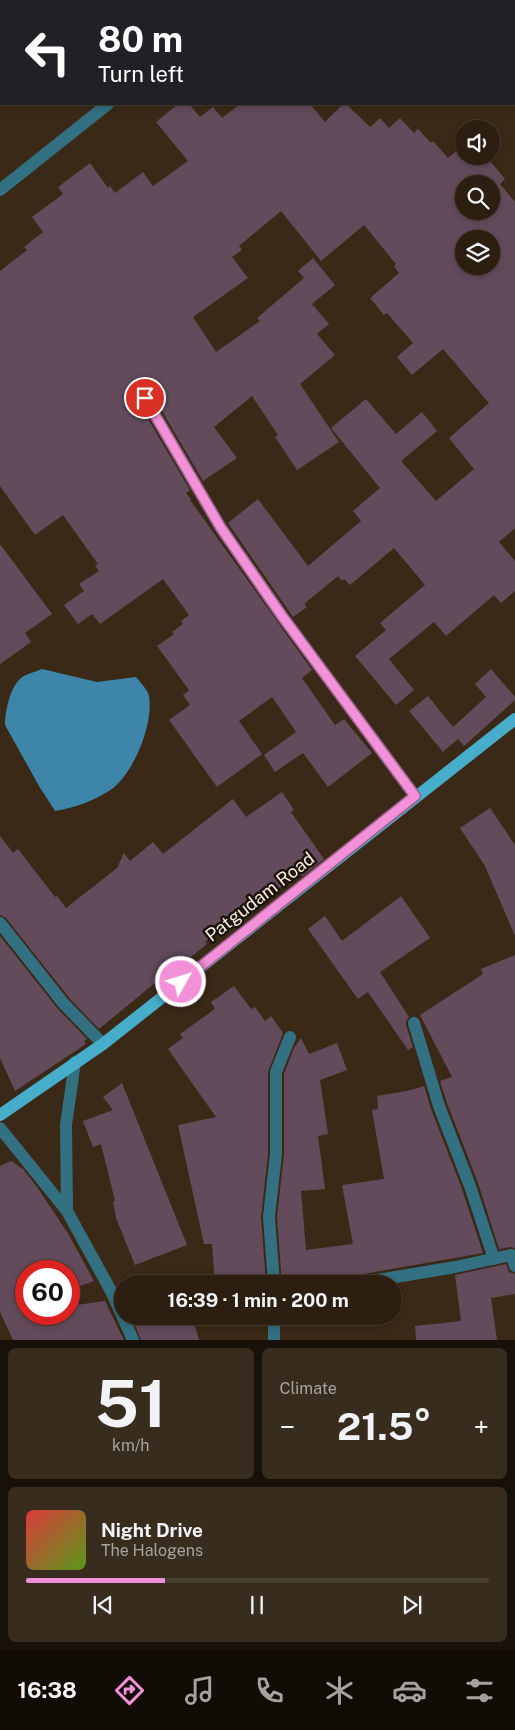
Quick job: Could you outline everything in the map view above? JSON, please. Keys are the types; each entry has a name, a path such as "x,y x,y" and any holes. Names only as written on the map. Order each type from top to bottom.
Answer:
{"main road":[{"name":"Patgudam Road","path":"0,1114 102,1044 515,719"}],"street":[{"path":"0,190 107,105"},
{"path":"145,398 221,528 282,616 415,796"},
{"path":"0,922 64,1004 102,1044"},
{"path":"414,1023 440,1106 470,1186 494,1259"},
{"path":"273,1275 269,1217 276,1154 276,1072 290,1037"},
{"path":"67,1211 66,1125 75,1062"},
{"path":"0,1128 67,1211 110,1291 133,1340"},
{"path":"402,1276 511,1255 515,1266"},
{"path":"274,1325 274,1340"}],"water":[{"path":"42,669 97,682 136,677 149,696 150,708 145,734 134,762 118,784 103,795 83,804 55,811 5,725 9,700 16,683 25,676"}],"building":[{"path":"177,105 190,105 200,117 213,107 222,118 239,105 311,105 325,122 342,105 347,105 370,127 380,118 389,128 400,118 414,133 418,129 431,143 433,141 448,158 455,152 455,165 493,165 505,179 500,184 515,202 515,528 499,542 515,561 515,591 501,603 494,595 446,636 434,622 389,659 414,690 396,705 355,656 386,630 380,623 425,585 394,548 350,585 344,579 342,581 338,576 304,604 307,607 293,617 228,523 258,499 308,566 361,521 353,511 380,488 331,428 366,399 396,434 422,412 437,431 401,461 436,501 474,469 449,438 489,403 443,349 412,375 397,357 413,343 387,313 384,315 370,298 399,273 394,266 396,264 364,225 321,261 281,211 239,246 242,250 232,257 248,278 193,317 216,352 260,321 257,318 304,278 298,271 313,258 335,285 312,304 329,324 317,334 335,355 300,384 339,442 297,470 275,437 278,435 252,396 214,427 237,458 203,481 152,394 144,390 138,394 138,402 190,490 186,493 190,500 312,670 302,678 335,725 344,719 372,753 328,787 303,753 275,772 264,755 296,732 272,697 239,721 262,754 217,787 169,720 190,705 183,695 189,690 157,646 174,634 172,632 183,624 181,621 189,615 163,579 100,624 92,614 78,624 64,605 84,591 79,584 99,571 95,566 98,564 63,515 35,535 0,486 0,271 27,250 24,247 43,232 32,217 63,194 58,187 90,163 108,188 110,186 115,193 143,172 153,186 188,161 156,122"},
{"path":"0,544 52,614 25,633 31,642 0,664"},
{"path":"491,669 515,697 515,700 464,746 458,739 443,752 409,711 428,696 453,727 486,697 475,684"},
{"path":"282,792 294,810 291,812 324,859 303,876 299,874 253,907 251,906 205,942 207,944 180,966 178,964 99,1029 70,999 6,918 0,915 0,836 13,853 18,849 55,897 57,896 66,908 117,868 124,853 130,861 153,842 163,854 233,799 246,817"},
{"path":"490,808 515,845 515,936 485,866 460,828"},
{"path":"401,896 430,938 380,972 409,1017 406,1025 413,1047 408,1050 368,992 358,999 308,929 325,916 342,941"},
{"path":"0,936 58,1009 87,1039 84,1041 86,1044 15,1091 0,1058"},
{"path":"515,955 515,1248 499,1249 478,1183 440,1081 452,1077 420,1015 483,974 481,969"},
{"path":"234,986 251,1009 255,1007 265,1021 271,1016 283,1033 268,1072 268,1154 261,1217 265,1275 214,1275 212,1244 204,1244 178,1125 216,1117 168,1049 183,1038 180,1034 215,1009 211,1002"},
{"path":"301,1038 309,1054 337,1043 347,1070 320,1080 328,1134 318,1136 325,1189 301,1191 306,1250 353,1244 342,1185 384,1179 372,1110 378,1109 377,1096 424,1086 462,1189 483,1253 357,1275 281,1275 277,1217 284,1154 284,1074 294,1048"},
{"path":"122,1083 187,1245 135,1265 116,1218 113,1201 115,1201 101,1144 93,1147 83,1121 113,1110 103,1097"},
{"path":"11,1161 23,1169 69,1235 94,1281 80,1286 80,1260 15,1260 15,1325 80,1325 80,1304 105,1301 114,1319 114,1325 117,1325 124,1340 13,1340 0,1312 0,1166"},
{"path":"506,1264 509,1272 515,1274 515,1294 491,1298 497,1340 416,1340 415,1326 461,1321 455,1275"},
{"path":"135,1325 195,1325 199,1340 141,1340"}],"route":[{"path":"145,398 221,528 282,616 415,796 181,982"}]}
